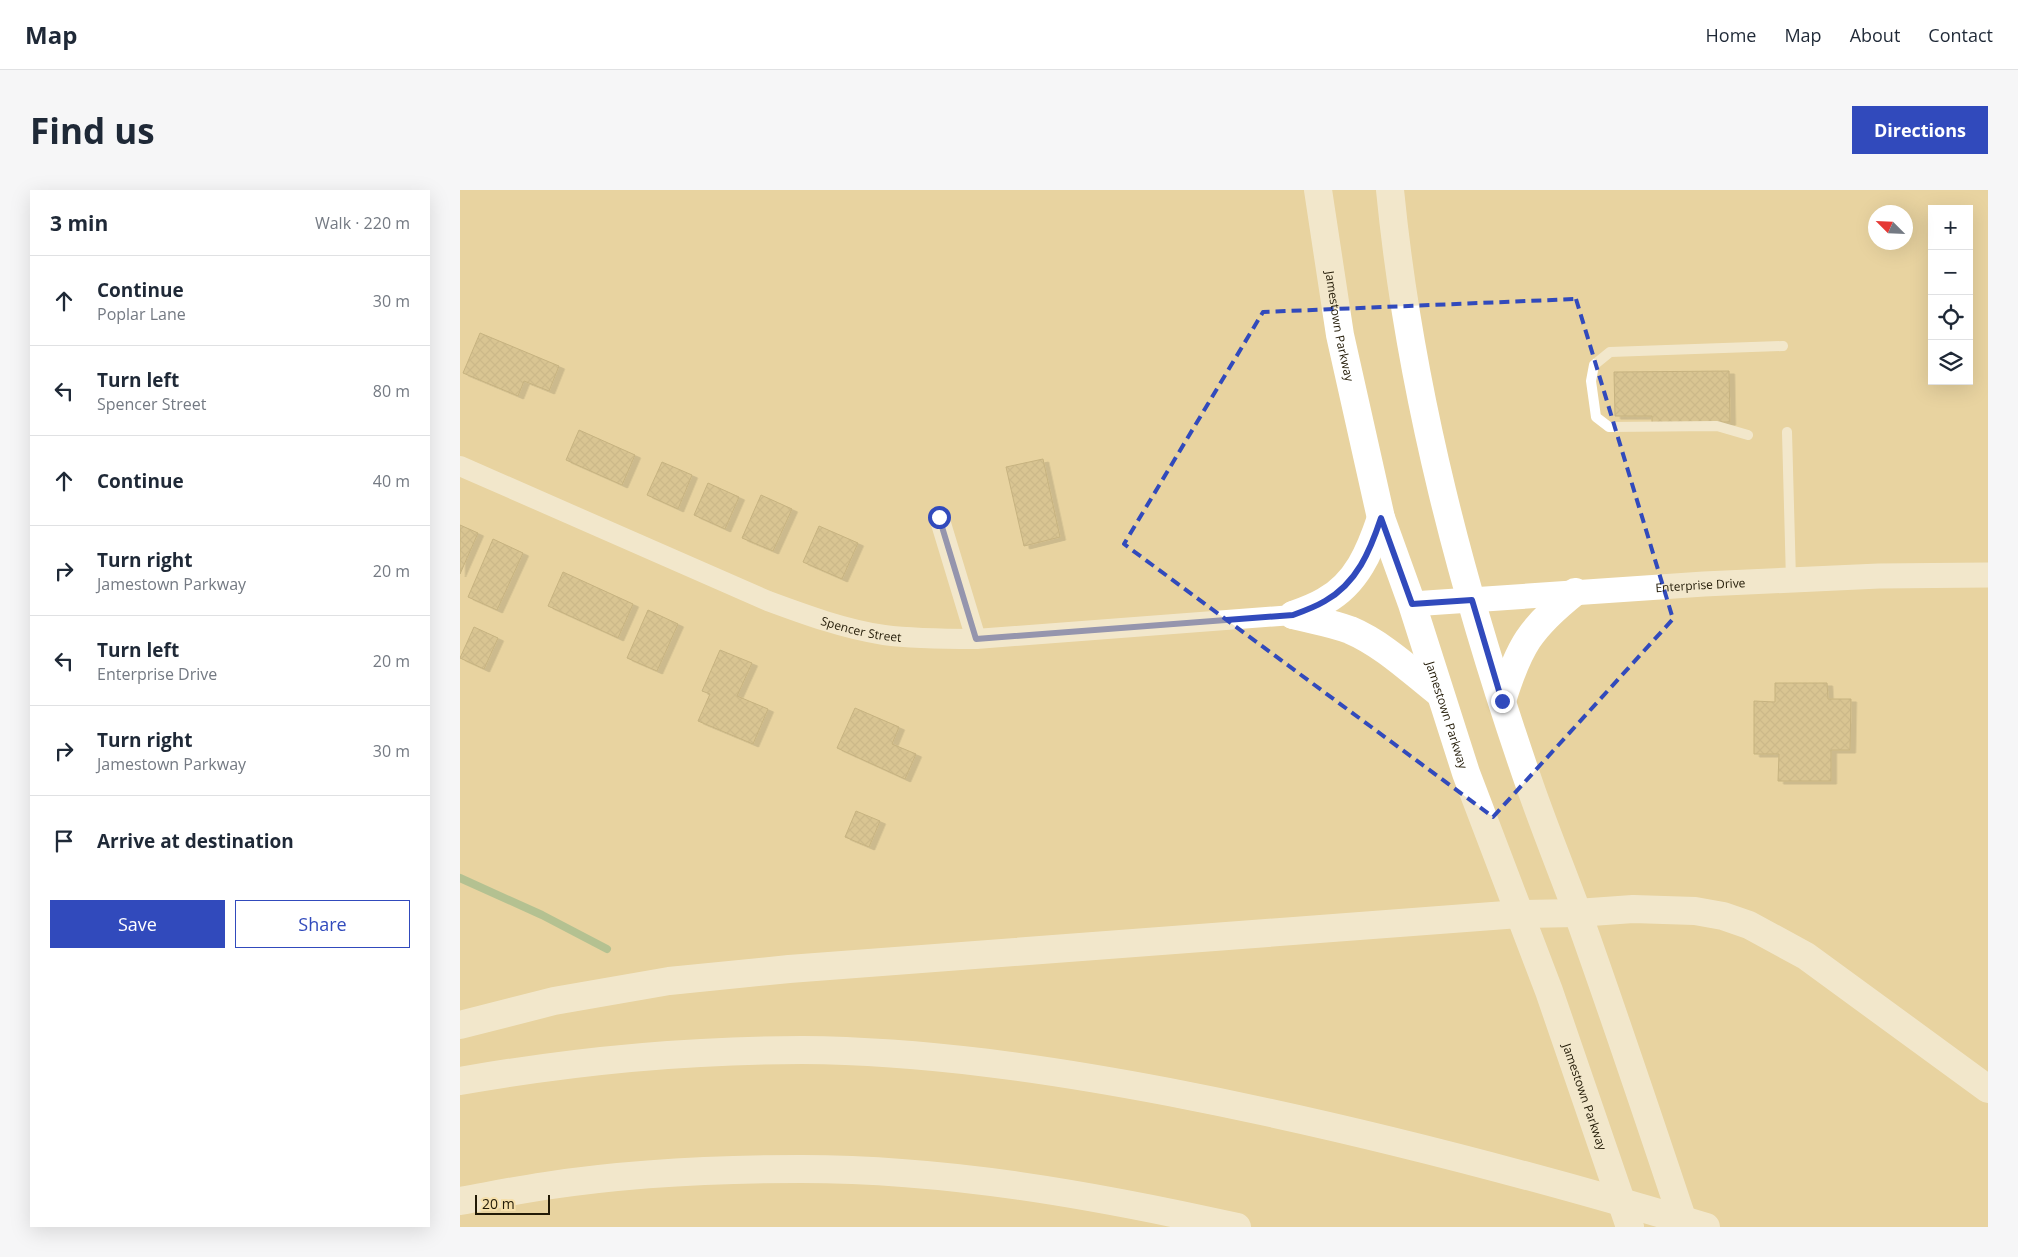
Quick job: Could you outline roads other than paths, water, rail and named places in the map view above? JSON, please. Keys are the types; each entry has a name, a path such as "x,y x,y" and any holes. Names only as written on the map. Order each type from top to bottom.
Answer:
{"main road":[{"name":"Jamestown Parkway","path":"1318,190 1340,335 1381,518 1412,604 1466,773 1549,991 1630,1227"},
{"path":"1390,190 1406,323 1422,406 1444,502 1502,701 1530,786 1577,913 1686,1227"},
{"path":"1293,615 1325,602 1340,591 1352,578 1371,547 1381,518"},
{"path":"1502,701 1512,668 1534,629 1549,613 1575,592"},
{"path":"1293,615 1350,630 1369,640 1388,652 1439,693"},
{"path":"460,1025 554,1002 669,981 789,969 1519,914 1577,913 1634,909 1695,911 1723,916 1749,924 1806,956 1988,1089"},
{"path":"460,1081 546,1067 619,1058 712,1052 897,1054 990,1063 1090,1077 1216,1101 1350,1130 1505,1170 1706,1227"},
{"path":"460,1202 546,1186 630,1176 716,1170 802,1169 888,1172 986,1182 1060,1192 1237,1227"}],"street":[{"name":"Spencer Street","path":"460,466 768,601 807,616 884,635 928,639 976,639 1293,615"},
{"path":"939,517 976,639"},
{"name":"Enterprise Drive","path":"1412,604 1575,592 1791,580 1879,576 1988,576"}],"lane":[{"path":"1748,435 1717,426 1609,427 1596,417 1591,381 1594,365 1610,352 1783,346"},
{"path":"1787,432 1791,580"}],"waterway":[{"path":"460,878 542,915 607,949"}]}
